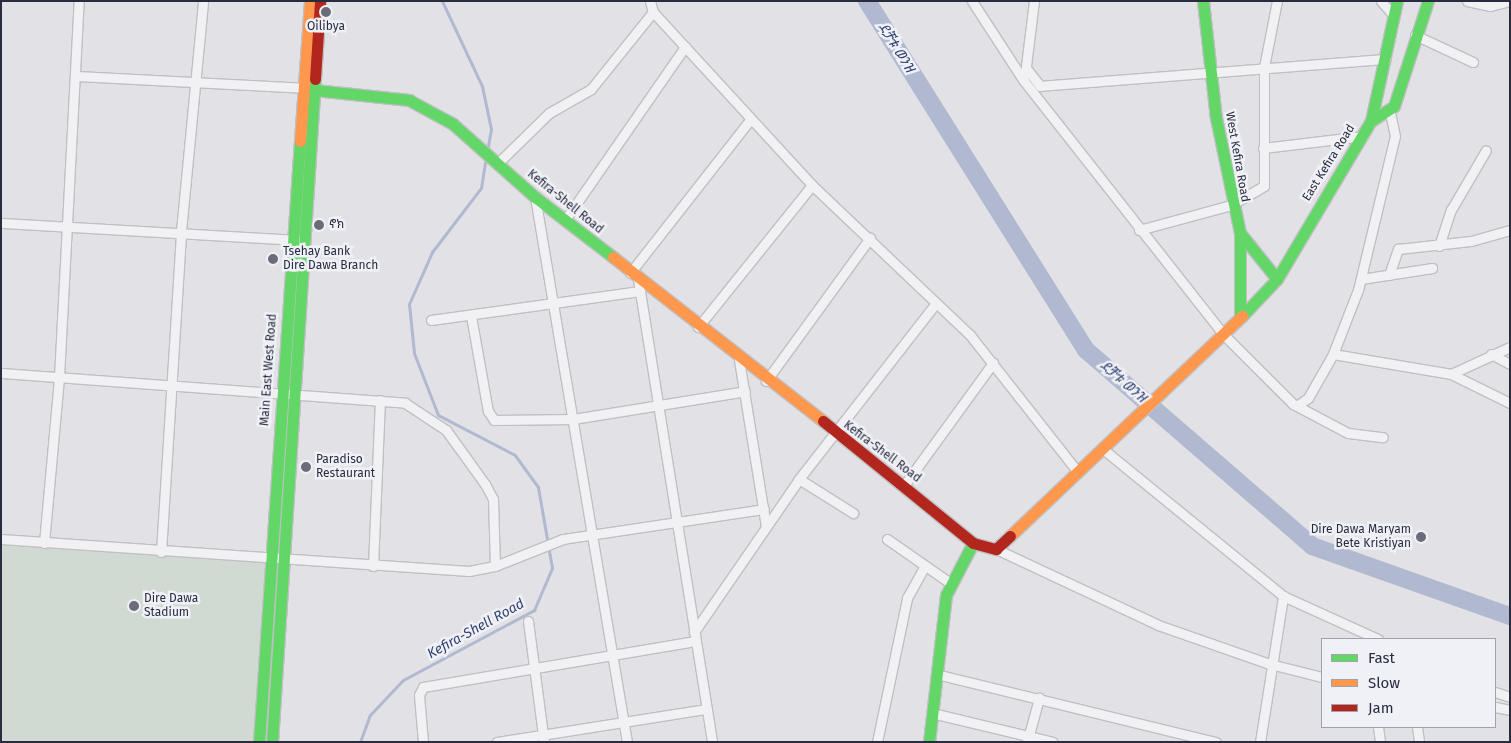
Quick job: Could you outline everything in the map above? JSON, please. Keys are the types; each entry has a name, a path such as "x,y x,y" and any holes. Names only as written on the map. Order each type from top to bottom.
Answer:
{"main road":[{"name":"Main East West Road","path":"259,742 281,391 316,90 310,1"},
{"name":"Main East West Road","path":"272,742 295,392 304,88 313,30 320,1"},
{"name":"West Kefira Road","path":"1203,1 1210,74 1231,205 1240,233 1240,317"},
{"name":"East Kefira Road","path":"1240,317 1277,280 1371,121 1386,59 1397,1"},
{"path":"1371,121 1390,112 1418,45 1415,35 1428,1"},
{"path":"304,88 316,90"},
{"name":"Kefira-Shell Road","path":"316,90 394,97 424,105 481,149 535,196 698,327 835,434 905,484 973,543 996,550"},
{"path":"1240,233 1277,280"},
{"path":"996,550 1224,335 1240,317"},
{"path":"929,742 936,674 950,583 973,543"},
{"path":"264,657 277,658"}],"street":[{"path":"44,543 59,377 64,228 77,76 79,1"},
{"path":"162,552 181,231 194,79 203,1"},
{"path":"650,1 653,12 750,120 812,185 870,238 994,363 1078,472"},
{"path":"972,1 1024,81 1139,230 1224,335 1284,397 1348,433 1383,437"},
{"path":"1024,81 1034,1"},
{"path":"1139,230 1231,205 1264,186 1264,67 1277,1"},
{"path":"1381,1 1394,16"},
{"path":"1467,1 1490,6 1510,1"},
{"path":"495,161 549,113 591,89 653,12"},
{"path":"1415,35 1473,62"},
{"path":"565,220 685,46"},
{"path":"1026,68 1040,86 1210,74 1264,67 1386,59"},
{"path":"77,76 194,79 304,88"},
{"path":"1298,405 1308,398 1333,354 1361,279 1395,136 1390,112"},
{"path":"712,742 640,291 634,276 750,120"},
{"path":"1263,148 1363,136"},
{"path":"1439,246 1452,210 1486,150"},
{"path":"698,327 812,185"},
{"path":"535,196 627,742"},
{"path":"1,223 64,228 181,231 298,240"},
{"path":"1389,275 1398,249 1439,246 1510,230"},
{"path":"766,380 870,238"},
{"path":"1361,279 1432,268"},
{"path":"431,320 471,316 553,302 640,291"},
{"path":"423,742 419,696 423,688 612,655 694,636 799,479 935,304"},
{"path":"471,316 488,411 494,420 573,419 657,403 745,391"},
{"path":"1451,374 1508,346"},
{"path":"1333,354 1451,374 1510,403"},
{"path":"1492,354 1510,364"},
{"path":"740,360 766,526"},
{"path":"905,484 994,363"},
{"path":"1,373 295,392 380,400 420,410 446,430 472,462 493,499 495,566"},
{"path":"374,566 380,400"},
{"path":"1103,449 1283,596 1376,638"},
{"path":"799,479 853,513"},
{"path":"1,539 162,552 270,556 374,566 469,571 495,566 563,539 764,509"},
{"path":"887,539 950,583"},
{"path":"996,550 1140,617 1270,664 1321,677"},
{"path":"877,742 908,598 925,566"},
{"path":"1260,742 1270,664 1283,596"},
{"path":"528,621 532,669 544,738"},
{"path":"936,674 1216,742"},
{"path":"1496,692 1510,697"},
{"path":"1028,739 1039,698"},
{"path":"1496,707 1510,710"},
{"path":"497,742 544,738 706,708"},
{"path":"932,713 1028,739 1053,742"},
{"path":"1378,728 1380,742"},
{"path":"1417,728 1419,742"}],"shaded area":[{"name":"Dire Dawa Stadium","path":"1,539 270,558 257,742 1,742"}],"waterway":[{"name":"Kefira-Shell Road","path":"442,1 482,86 491,129 487,151"},
{"name":"ደቻቱ ወንዝ","path":"867,1 1086,350 1312,546 1510,616"},
{"name":"Kefira-Shell Road","path":"360,742 370,715 403,680 534,610 552,568 538,487 515,455 438,415 414,353 409,304 432,252 481,188 486,157"}],"traffic: fast":[{"path":"1203,1 1216,118 1240,233 1240,317"},
{"path":"1242,316 1277,279 1371,121 1397,1"},
{"path":"1371,121 1394,106 1428,1"},
{"path":"272,742 315,79"},
{"path":"305,89 409,100 453,124 535,197 613,257"},
{"path":"259,742 300,141"},
{"path":"1240,233 1277,279"},
{"path":"929,742 946,595 973,543"}],"traffic: slow":[{"path":"300,141 310,1"},
{"path":"613,257 823,421"},
{"path":"1010,536 1242,316"}],"traffic: jam":[{"path":"315,79 320,1"},
{"path":"823,421 973,543 996,549 1010,536"}],"place":[{"name":"Oilibya","path":"326,12"},
{"name":"ኖክ","path":"319,225"},
{"name":"Tsehay Bank Dire Dawa Branch","path":"273,259"},
{"name":"Paradiso Restaurant","path":"306,467"},
{"name":"Dire Dawa Maryam Bete Kristiyan","path":"1421,537"},
{"name":"Dire Dawa Stadium","path":"134,606"}]}
